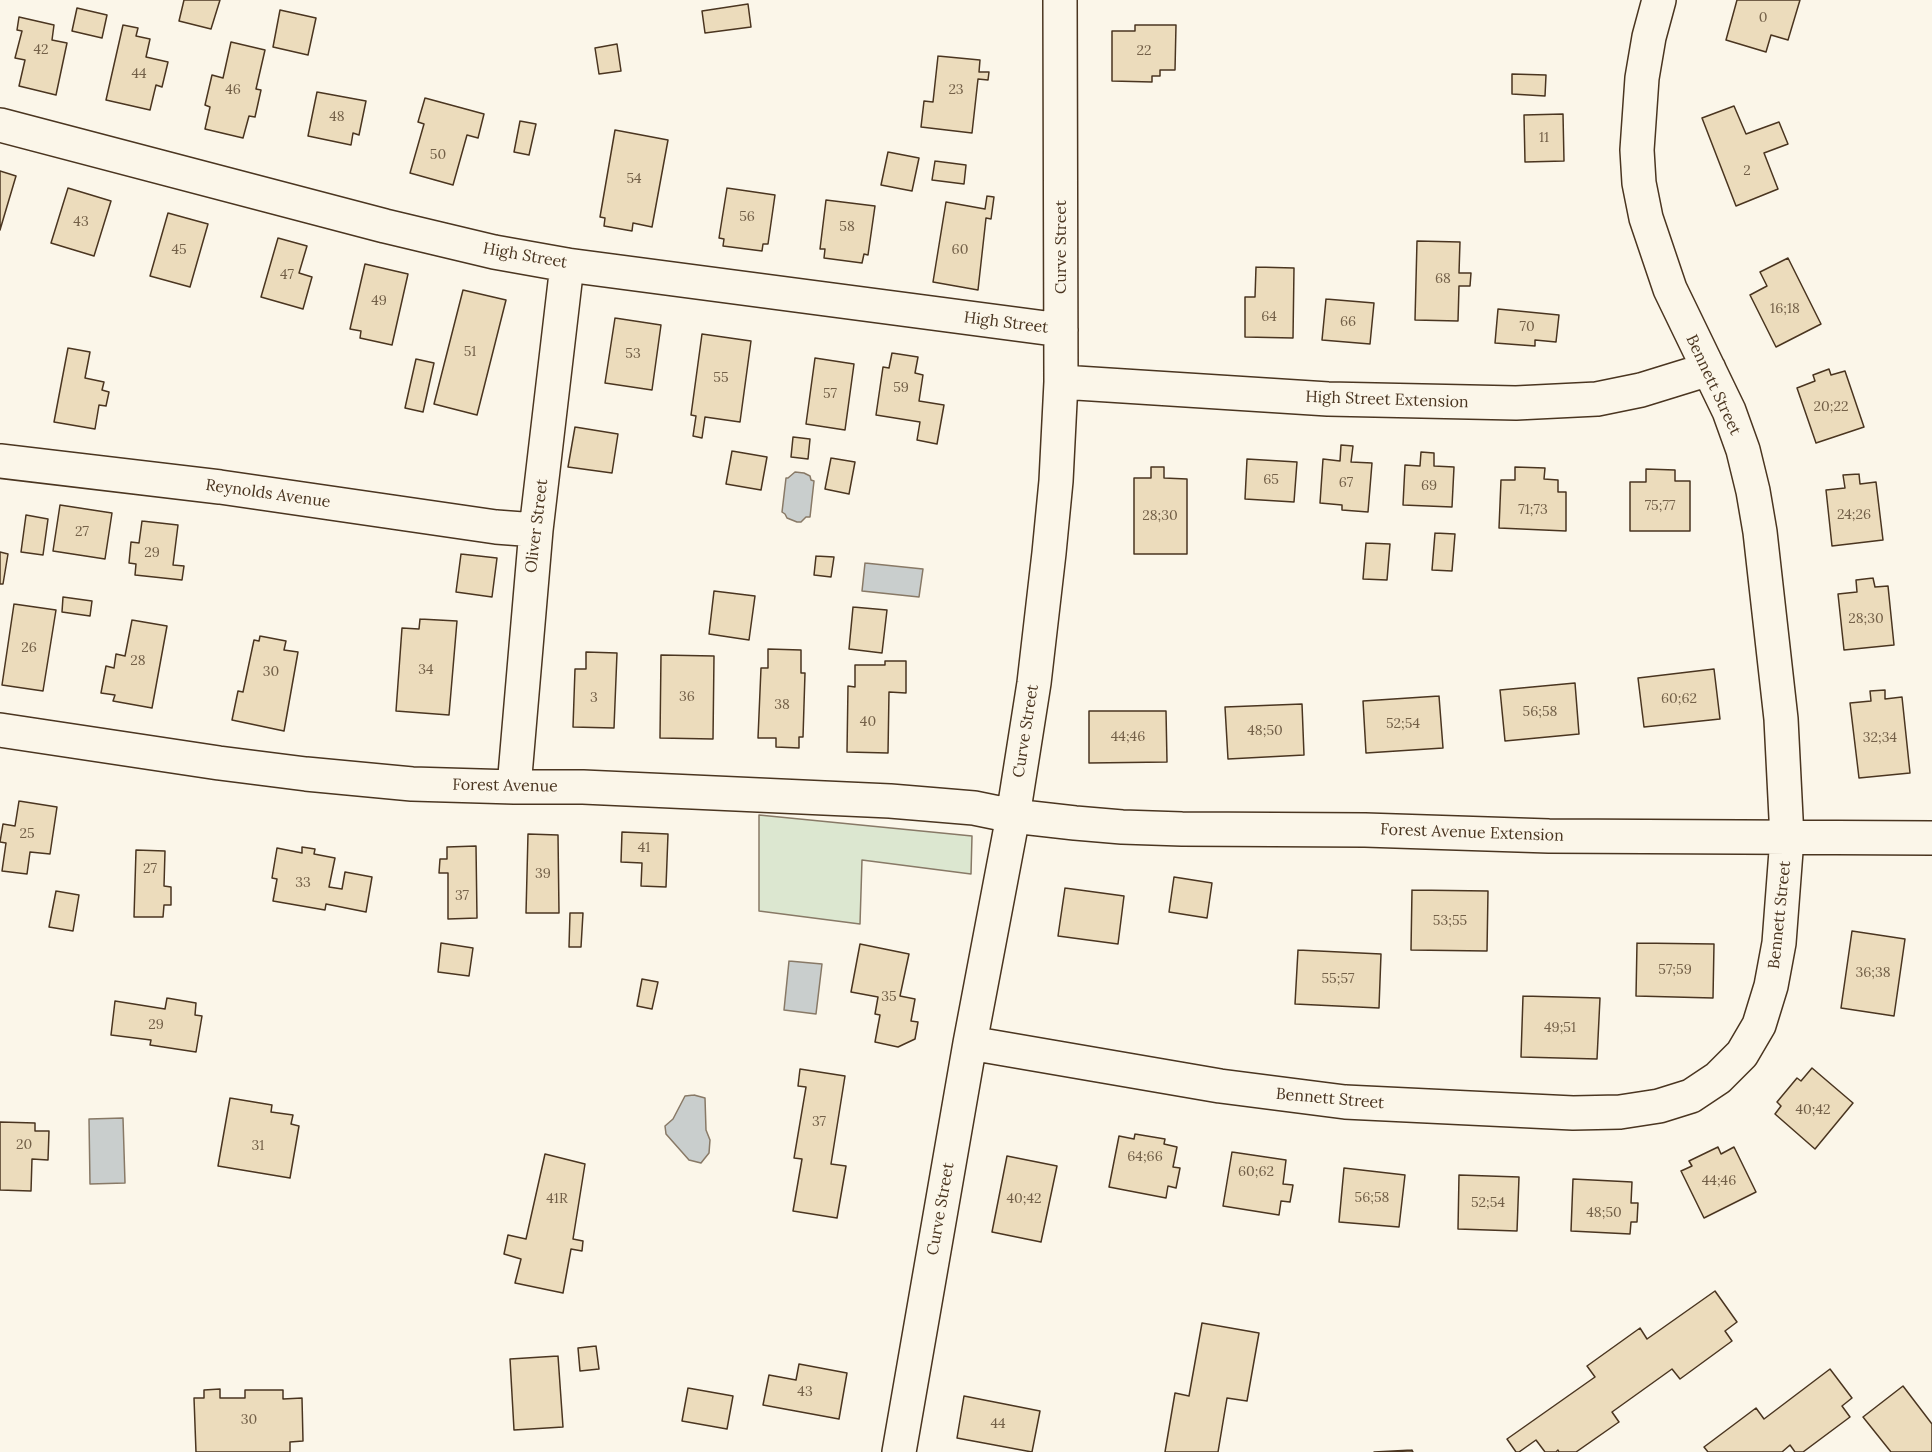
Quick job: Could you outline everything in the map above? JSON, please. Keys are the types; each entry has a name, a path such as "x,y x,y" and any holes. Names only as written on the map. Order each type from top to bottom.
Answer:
{"street":[{"name":"Curve Street","path":"899,1452 1012,816 1034,683 1049,554 1056,481 1061,382 1060,0"},
{"name":"Bennett Street","path":"970,1043 1220,1086 1345,1102 1573,1113 1620,1112 1659,1106 1691,1096 1718,1078 1742,1054 1759,1025 1771,986 1779,943 1787,838 1781,719 1755,501 1743,450 1729,411 1670,289 1646,218 1640,183 1637,150 1642,78 1649,37 1659,0"},
{"name":"High Street","path":"0,125 385,226 495,252 567,265 1061,330"},
{"name":"Oliver Street","path":"514,788 536,530 567,265"},
{"name":"High Street Extension","path":"1061,382 1328,399 1516,403 1597,399 1641,390 1709,369"},
{"name":"Reynolds Avenue","path":"0,461 210,485 496,528 536,530"},
{"name":"Forest Avenue","path":"0,730 219,763 412,784 514,788 583,787 868,800 974,808 1012,816"},
{"name":"Forest Avenue Extension","path":"1012,816 1075,823 1182,830 1365,830 1550,836 1932,838"}],"green space":[{"path":"759,815 972,836 971,874 862,860 860,924 759,911"}],"shaded area":[{"path":"795,472 804,473 814,481 810,517 806,517 801,522 787,518 782,512 786,478"},
{"path":"865,563 923,569 919,597 862,591"},
{"path":"789,961 822,964 816,1014 784,1010"},
{"path":"694,1095 705,1098 706,1130 710,1140 709,1153 701,1163 689,1160 666,1134 665,1126 673,1119 685,1096"},
{"path":"123,1118 125,1183 90,1184 89,1119"}],"building":[{"path":"184,0 220,0 211,29 179,21"},
{"path":"1737,0 1800,0 1788,40 1771,35 1766,52 1726,40"},
{"path":"748,4 751,27 705,33 702,11"},
{"path":"77,8 107,15 102,38 72,31"},
{"path":"280,10 316,18 308,55 273,47"},
{"path":"19,17 54,25 52,40 67,43 56,95 19,86 25,60 15,58 22,31 17,30"},
{"path":"123,25 138,28 136,36 150,39 146,57 168,62 162,87 156,85 150,110 106,100"},
{"path":"1135,25 1176,25 1175,70 1160,70 1160,76 1152,76 1152,82 1112,81 1112,31 1135,31"},
{"path":"231,42 265,50 256,89 261,90 255,117 249,116 243,138 205,129 210,107 205,105 212,75 223,78"},
{"path":"617,44 621,71 599,74 595,48"},
{"path":"938,56 980,60 979,72 989,72 988,80 978,79 972,133 921,127 924,101 933,102"},
{"path":"1512,74 1546,75 1545,96 1512,94"},
{"path":"317,92 366,101 359,135 353,133 351,145 308,136"},
{"path":"425,98 484,114 478,138 467,135 453,185 410,173 424,124 418,122"},
{"path":"1734,106 1746,134 1779,122 1788,144 1764,153 1778,189 1736,206 1702,118"},
{"path":"1563,114 1564,161 1525,162 1524,115"},
{"path":"520,121 536,124 529,155 514,152"},
{"path":"615,130 668,140 652,227 633,223 632,231 604,226 605,218 600,217"},
{"path":"888,152 919,158 912,191 881,185"},
{"path":"935,161 966,165 964,184 932,180"},
{"path":"0,171 16,176 0,230"},
{"path":"68,188 111,201 94,256 51,243"},
{"path":"727,188 775,195 768,244 763,244 762,251 723,246 724,239 719,238"},
{"path":"987,196 994,197 991,219 986,218 978,290 933,282 946,202 985,209"},
{"path":"826,200 875,206 868,255 864,254 862,263 824,258 825,249 820,249"},
{"path":"168,213 208,224 190,287 150,276"},
{"path":"278,238 307,246 299,273 312,277 303,309 261,297"},
{"path":"1417,241 1460,242 1459,273 1471,273 1470,286 1459,286 1458,321 1415,320"},
{"path":"1788,258 1821,324 1776,347 1750,295 1767,286 1760,272"},
{"path":"365,264 408,274 392,345 360,338 361,331 350,329"},
{"path":"1256,267 1294,268 1293,338 1245,337 1245,297 1255,297"},
{"path":"463,290 506,300 477,415 434,404"},
{"path":"1326,299 1374,303 1370,344 1322,340"},
{"path":"1498,309 1559,315 1556,342 1535,340 1535,346 1495,343"},
{"path":"615,318 661,325 652,390 605,383"},
{"path":"702,334 751,341 740,422 705,417 702,438 693,436 696,416 691,415"},
{"path":"68,348 90,352 85,378 104,382 102,390 109,392 106,406 99,405 95,429 54,422"},
{"path":"892,353 918,357 915,373 923,375 919,401 944,405 937,444 917,440 920,422 876,415 883,367 889,368"},
{"path":"815,358 854,364 845,430 806,424"},
{"path":"416,359 434,363 423,412 405,408"},
{"path":"1829,369 1831,375 1845,371 1864,427 1816,443 1797,388 1815,381 1813,375"},
{"path":"575,427 618,434 612,473 568,467"},
{"path":"793,437 810,439 808,459 791,457"},
{"path":"1341,445 1353,446 1351,462 1372,463 1368,512 1342,510 1342,505 1320,503 1323,459 1340,461"},
{"path":"732,451 767,457 761,490 726,484"},
{"path":"1421,452 1434,453 1434,466 1454,467 1452,507 1403,505 1405,465 1420,466"},
{"path":"831,458 855,462 849,494 825,489"},
{"path":"1247,459 1297,462 1294,502 1245,499"},
{"path":"1151,467 1164,467 1164,478 1187,479 1187,554 1134,554 1134,478 1151,478"},
{"path":"1515,467 1545,468 1544,479 1558,480 1558,492 1566,492 1566,531 1499,528 1501,480 1515,480"},
{"path":"1646,469 1675,470 1675,481 1690,481 1690,531 1630,531 1630,482 1646,482"},
{"path":"1859,474 1860,484 1876,482 1883,540 1832,546 1826,490 1845,488 1843,475"},
{"path":"60,505 112,513 105,559 53,551"},
{"path":"26,515 48,519 43,555 21,552"},
{"path":"142,521 178,525 173,565 184,566 182,580 135,575 136,564 129,563 131,542 139,543"},
{"path":"1435,533 1455,534 1452,571 1432,570"},
{"path":"1366,543 1390,544 1387,580 1363,579"},
{"path":"0,552 8,554 3,584 0,584"},
{"path":"461,554 497,558 492,597 456,592"},
{"path":"816,556 834,557 831,577 814,575"},
{"path":"1873,578 1875,587 1888,586 1894,645 1844,650 1838,594 1857,592 1856,580"},
{"path":"714,591 755,596 749,640 709,634"},
{"path":"63,597 92,601 90,616 62,612"},
{"path":"14,604 56,610 43,691 2,685"},
{"path":"853,607 887,610 882,653 849,649"},
{"path":"420,619 457,621 449,715 396,711 402,628 419,629"},
{"path":"132,620 167,626 152,708 113,701 115,695 101,693 106,666 114,668 116,654 125,656"},
{"path":"260,636 286,641 284,650 298,652 284,731 232,720 238,691 243,692 254,640 259,641"},
{"path":"768,649 801,650 801,673 805,673 803,737 799,737 799,748 776,747 776,738 758,738 761,668 768,668"},
{"path":"586,652 617,653 614,728 573,727 575,669 586,669"},
{"path":"661,655 714,656 713,739 660,738"},
{"path":"885,661 906,661 906,693 889,692 888,753 847,752 848,686 855,687 855,665 885,665"},
{"path":"1714,669 1720,719 1644,727 1638,678"},
{"path":"1575,683 1579,734 1505,741 1500,690"},
{"path":"1885,690 1885,699 1902,697 1910,773 1859,778 1850,703 1871,701 1870,691"},
{"path":"1439,696 1443,748 1366,753 1363,701"},
{"path":"1302,704 1304,755 1228,759 1225,707"},
{"path":"1089,711 1166,711 1167,762 1089,763"},
{"path":"19,801 57,807 50,854 30,852 27,874 2,871 6,843 0,842 3,824 15,826"},
{"path":"622,832 668,834 666,887 641,886 642,863 621,862"},
{"path":"528,834 558,835 559,913 526,913"},
{"path":"476,846 477,918 448,919 448,873 439,873 440,859 447,859 447,847"},
{"path":"302,847 315,849 314,854 335,858 329,887 342,889 345,872 372,877 366,912 326,904 325,910 273,901 277,879 272,878 277,848 302,853"},
{"path":"136,850 165,851 164,886 171,887 171,905 164,905 163,917 134,917"},
{"path":"1174,877 1212,883 1207,918 1169,912"},
{"path":"1065,888 1124,896 1118,944 1058,936"},
{"path":"1412,890 1488,891 1487,951 1411,950"},
{"path":"56,891 79,895 73,931 49,927"},
{"path":"570,913 583,913 581,947 569,947"},
{"path":"1852,931 1905,939 1894,1016 1841,1008"},
{"path":"441,943 473,948 469,976 438,972"},
{"path":"1637,943 1714,944 1713,998 1636,996"},
{"path":"860,944 909,954 900,996 915,999 911,1021 918,1022 915,1039 898,1047 875,1042 880,1015 875,1014 878,997 851,992"},
{"path":"1298,950 1381,954 1379,1008 1295,1004"},
{"path":"642,979 658,982 652,1009 637,1006"},
{"path":"1523,996 1600,998 1597,1059 1521,1057"},
{"path":"167,998 196,1003 195,1015 202,1016 196,1052 150,1045 151,1040 111,1035 115,1001 165,1009"},
{"path":"1812,1068 1853,1103 1815,1149 1775,1114 1781,1106 1777,1102 1797,1078 1801,1081"},
{"path":"800,1069 845,1076 831,1164 846,1166 837,1218 793,1211 802,1159 794,1158 806,1087 798,1086"},
{"path":"230,1098 272,1105 271,1112 293,1115 291,1124 299,1126 290,1178 218,1166"},
{"path":"0,1122 35,1123 35,1131 49,1131 48,1160 32,1159 31,1191 0,1190"},
{"path":"1135,1134 1165,1139 1164,1144 1177,1147 1173,1167 1180,1168 1176,1188 1168,1186 1166,1198 1109,1187 1119,1136 1134,1139"},
{"path":"1718,1147 1721,1154 1734,1147 1756,1192 1704,1218 1681,1171 1692,1166 1689,1161"},
{"path":"1232,1152 1286,1160 1283,1184 1293,1185 1290,1202 1281,1201 1279,1215 1223,1206"},
{"path":"545,1154 585,1164 573,1239 583,1241 582,1251 571,1249 563,1293 515,1283 521,1259 504,1254 508,1235 526,1239"},
{"path":"1007,1156 1057,1166 1041,1242 992,1232"},
{"path":"1344,1168 1405,1175 1399,1227 1339,1222"},
{"path":"1459,1175 1519,1177 1517,1231 1458,1229"},
{"path":"1573,1179 1632,1182 1631,1203 1638,1203 1637,1222 1631,1222 1630,1234 1571,1231"},
{"path":"1715,1291 1737,1322 1725,1331 1732,1341 1680,1379 1672,1369 1612,1412 1619,1422 1576,1452 1559,1452 1558,1450 1545,1452 1536,1440 1516,1452 1507,1439 1595,1377 1587,1366 1640,1328 1647,1339"},
{"path":"1202,1323 1259,1333 1247,1401 1227,1398 1218,1452 1165,1452 1175,1393 1189,1396"},
{"path":"596,1346 599,1369 580,1371 578,1348"},
{"path":"558,1356 563,1427 514,1430 510,1359"},
{"path":"799,1364 847,1373 839,1419 763,1405 769,1375 796,1380"},
{"path":"1830,1369 1852,1398 1842,1406 1850,1417 1803,1452 1795,1452 1790,1445 1782,1452 1708,1452 1704,1447 1756,1408 1764,1419"},
{"path":"1903,1386 1932,1424 1932,1452 1891,1452 1863,1417"},
{"path":"688,1388 733,1396 727,1429 682,1421"},
{"path":"220,1389 220,1398 245,1398 245,1390 283,1390 283,1399 302,1398 303,1441 290,1442 290,1452 196,1452 194,1398 204,1398 204,1390"},
{"path":"964,1396 1040,1411 1032,1452 957,1438"},
{"path":"1412,1450 1413,1452 1374,1452"}]}
